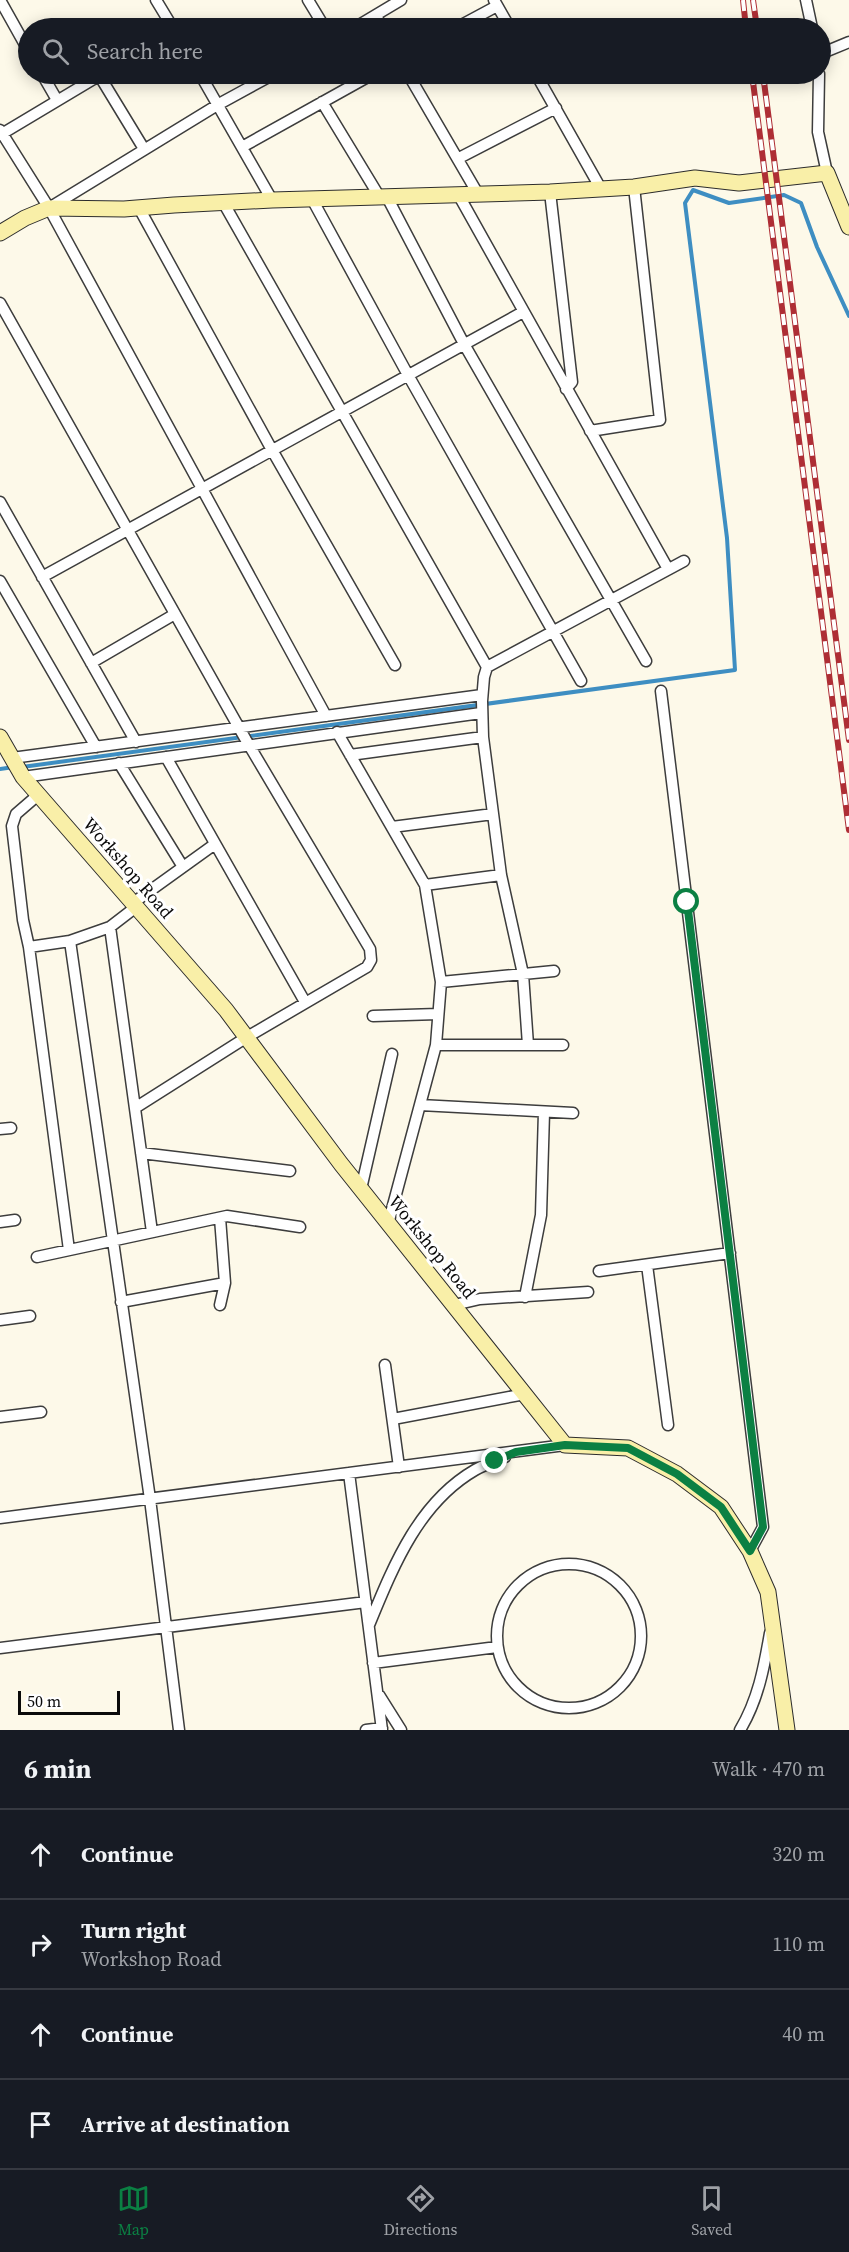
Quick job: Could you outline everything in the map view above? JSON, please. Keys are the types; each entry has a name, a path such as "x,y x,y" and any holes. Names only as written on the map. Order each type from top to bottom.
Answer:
{"main road":[{"path":"0,233 49,208 139,208 272,200 550,192 634,188 695,178 739,183 827,173 849,227"},
{"name":"Workshop Road","path":"0,737 13,762 38,795 247,1037 388,1224 565,1445"},
{"path":"565,1445 628,1448 677,1474 721,1507 750,1551 768,1592 788,1730"}],"street":[{"path":"156,0 167,18"},
{"path":"308,0 319,18"},
{"path":"806,0 810,18"},
{"path":"2,1 18,31"},
{"path":"372,18 398,1"},
{"path":"472,18 496,3 504,18"},
{"path":"831,49 849,42"},
{"path":"48,84 57,100"},
{"path":"84,84 1,133 49,208 326,716"},
{"path":"107,84 144,150"},
{"path":"206,84 272,200"},
{"path":"49,208 256,84"},
{"path":"242,147 355,84"},
{"path":"414,84 478,194"},
{"path":"542,84 601,189"},
{"path":"819,84 818,132 827,173"},
{"path":"322,102 383,197 464,344 646,662"},
{"path":"459,158 556,108"},
{"path":"590,431 660,420 634,188"},
{"path":"550,192 572,382 566,389"},
{"path":"458,194 668,569"},
{"path":"312,199 408,375 581,681"},
{"path":"223,202 487,667"},
{"path":"139,208 272,450 395,665"},
{"path":"0,303 244,736 370,949 371,960 368,967 247,1037 135,1108"},
{"path":"42,577 523,312"},
{"path":"0,502 136,742"},
{"path":"528,1045 523,974 501,874 483,737 484,676 487,667 684,561"},
{"path":"0,581 96,747"},
{"path":"91,663 175,614"},
{"path":"661,691 763,1527 750,1551"},
{"path":"13,762 120,763 166,757 326,716 482,705"},
{"path":"13,762 136,742 337,732 482,705"},
{"path":"337,732 426,885 441,982 436,1045 388,1224"},
{"path":"350,755 483,737"},
{"path":"166,757 305,1002"},
{"path":"120,763 183,867"},
{"path":"38,795 16,814 12,826 69,1250"},
{"path":"392,827 493,814"},
{"path":"29,947 70,941 110,927 134,905 215,844"},
{"path":"426,885 501,874"},
{"path":"110,927 152,1232"},
{"path":"70,941 150,1499 179,1730"},
{"path":"441,982 554,971"},
{"path":"373,1016 438,1014"},
{"path":"436,1045 563,1045"},
{"path":"361,1189 392,1054"},
{"path":"420,1105 573,1113"},
{"path":"525,1297 541,1215 544,1112"},
{"path":"141,1153 290,1171"},
{"path":"37,1257 227,1216 300,1227"},
{"path":"220,1218 225,1282 220,1305"},
{"path":"0,1222 15,1220"},
{"path":"599,1271 730,1253"},
{"path":"647,1265 668,1425"},
{"path":"122,1302 225,1282"},
{"path":"454,1305 480,1299 588,1292"},
{"path":"0,1320 30,1316"},
{"path":"385,1365 399,1467"},
{"path":"393,1419 525,1394"},
{"path":"0,1417 41,1412"},
{"path":"0,1518 565,1445"},
{"path":"369,1626 393,1568 416,1527 440,1497 475,1470 516,1452"},
{"path":"349,1473 382,1729 366,1730"},
{"path":"577,1564 603,1572 623,1589 637,1612 641,1638 635,1664 621,1687 599,1702 591,1704 573,1708 547,1705 524,1692 506,1672 497,1647 498,1620 508,1596 527,1577 551,1566 577,1564"},
{"path":"0,1648 366,1602"},
{"path":"740,1730 748,1716 764,1674 772,1618"},
{"path":"373,1663 497,1647"},
{"path":"377,1693 401,1730"}],"waterway":[{"path":"22,767 735,670 727,538 685,203 693,190 729,203 784,195 801,203 817,247 849,316"},
{"path":"0,769 14,767"}],"railway":[{"path":"743,0 745,18"},
{"path":"753,0 756,18"},
{"path":"753,84 849,830"},
{"path":"764,84 849,740"}],"route":[{"path":"495,1461 516,1452 565,1445 628,1448 677,1474 721,1507 750,1551 763,1527 687,902"}]}
